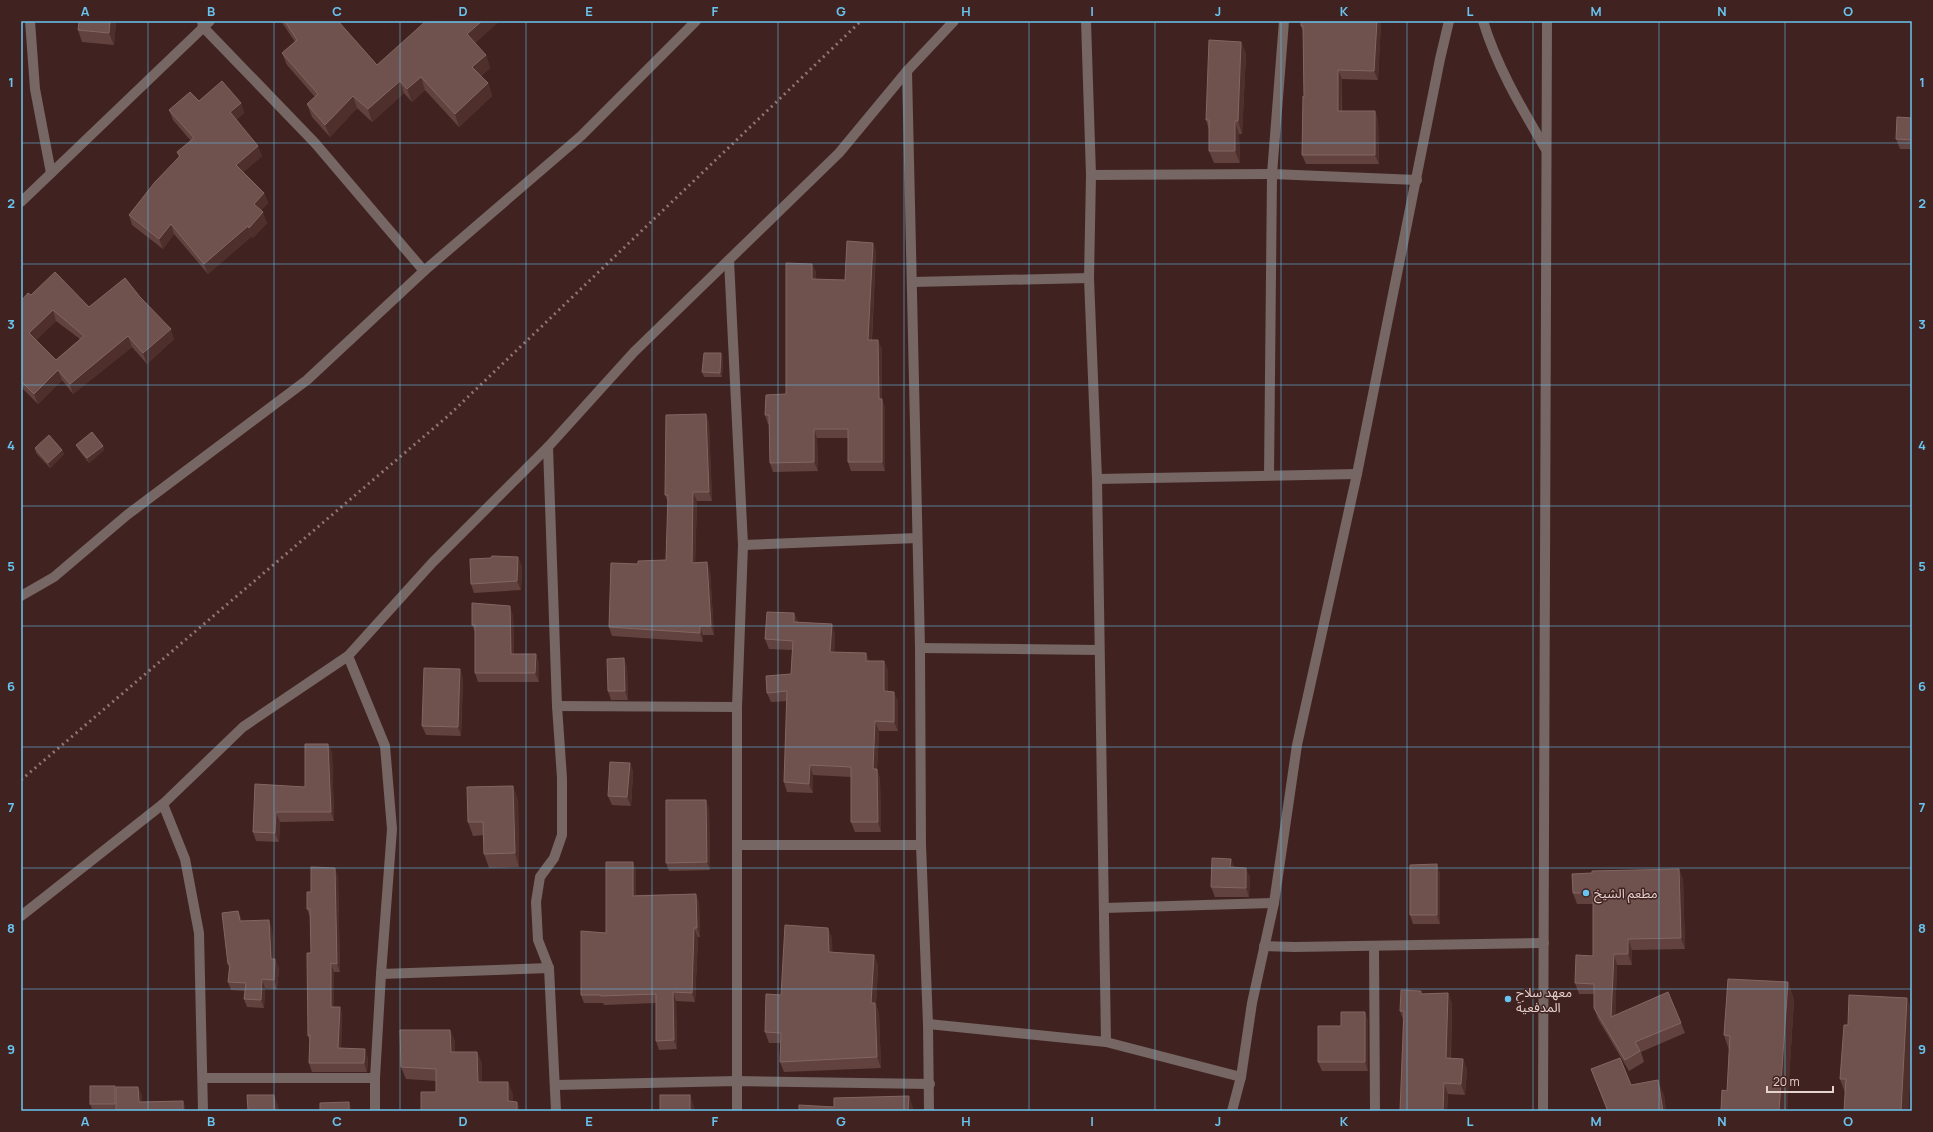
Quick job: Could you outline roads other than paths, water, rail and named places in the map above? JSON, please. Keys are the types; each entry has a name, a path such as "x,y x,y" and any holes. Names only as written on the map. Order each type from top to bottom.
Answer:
{"street":[{"path":"30,21 35,88 51,172"},
{"path":"21,596 54,577 127,515 307,380 424,271 581,136 696,21"},
{"path":"21,916 163,804 243,727 348,656 432,563 548,447 634,352 840,153 907,71 954,21"},
{"path":"1086,21 1091,175 1089,278 1097,479 1106,1042"},
{"path":"1269,475 1272,174 1284,21"},
{"path":"1232,1111 1240,1077 1252,1003 1274,903 1297,745 1357,474 1440,59 1449,21"},
{"path":"1483,21 1490,44 1506,80 1546,150"},
{"path":"1543,1111 1547,21"},
{"path":"21,202 205,23 315,143 424,271"},
{"path":"907,71 913,282 920,648 921,845 930,1084 929,1111"},
{"path":"1091,175 1272,174 1417,180"},
{"path":"729,260 743,545 737,707 737,1111"},
{"path":"913,282 1089,278"},
{"path":"548,447 557,706 562,778 562,835 554,858 540,877 536,902 538,940 549,968 556,1085 556,1111"},
{"path":"1097,479 1357,474"},
{"path":"743,545 917,538"},
{"path":"920,648 1099,650"},
{"path":"348,656 385,746 392,829 381,974 375,1078 375,1111"},
{"path":"557,706 737,707"},
{"path":"163,804 185,859 199,933 203,1111"},
{"path":"737,845 921,845"},
{"path":"1104,908 1274,903"},
{"path":"1264,946 1294,948 1544,943"},
{"path":"1374,946 1375,1111"},
{"path":"381,974 549,968"},
{"path":"928,1024 1106,1042 1240,1077"},
{"path":"203,1078 375,1078"},
{"path":"556,1085 737,1081 930,1084"}],"railway":[{"path":"21,780 448,416 861,21"}],"place":[{"name":"مطعم الشيخ","path":"1586,893"},
{"name":"معهد سلاح المدفعية","path":"1508,999"}]}
